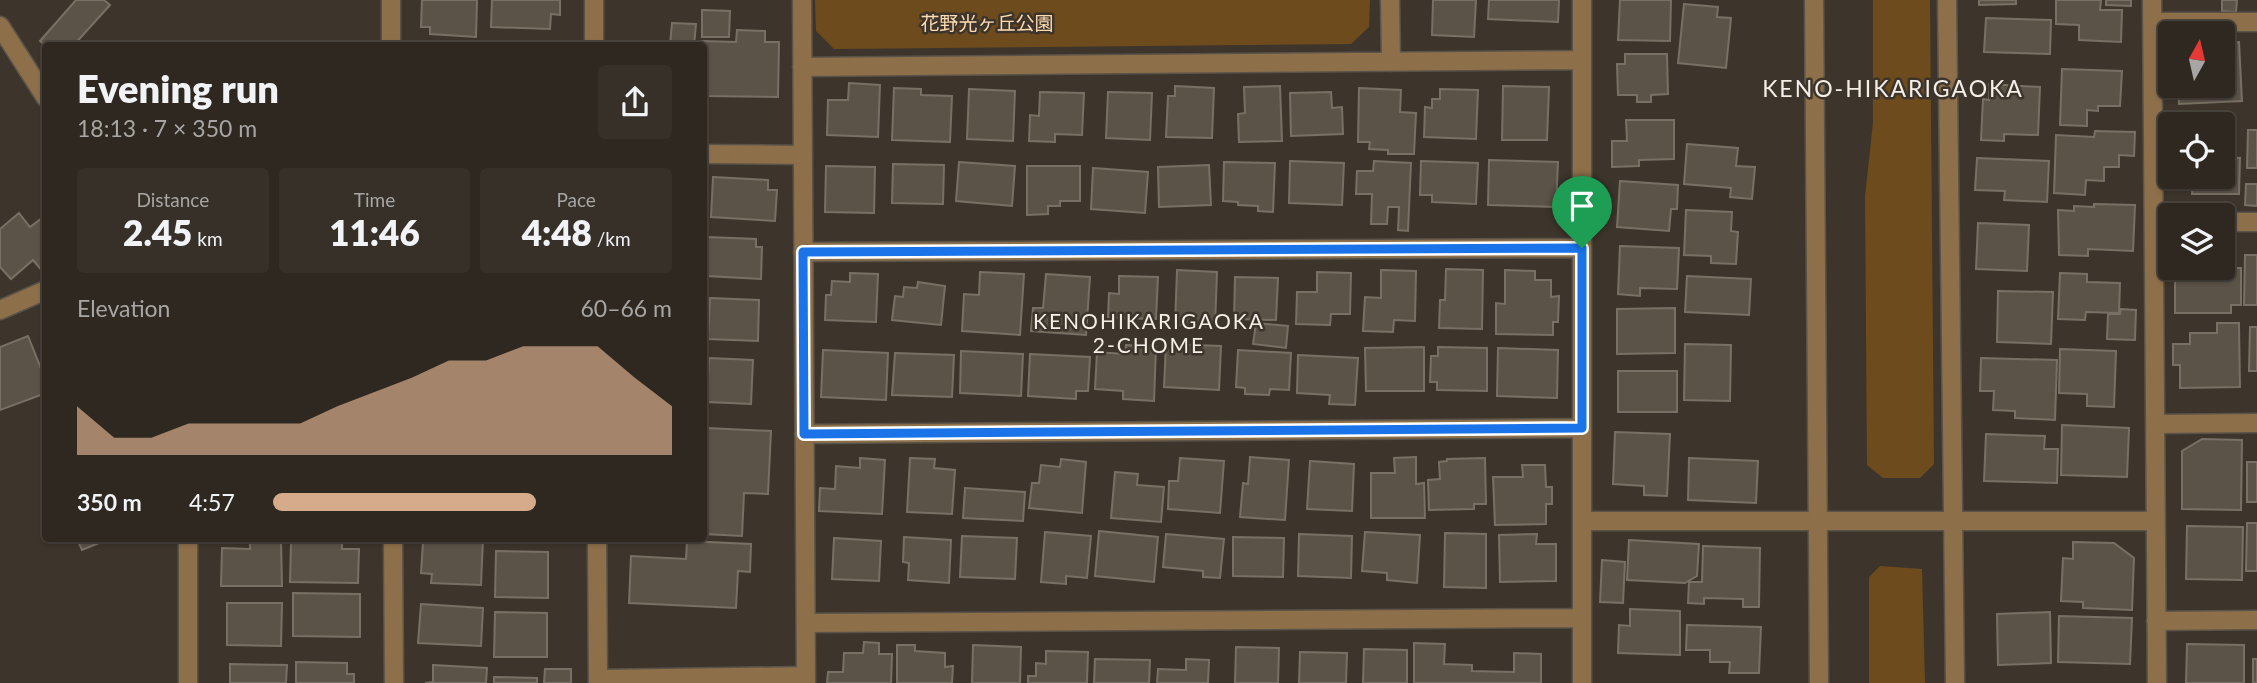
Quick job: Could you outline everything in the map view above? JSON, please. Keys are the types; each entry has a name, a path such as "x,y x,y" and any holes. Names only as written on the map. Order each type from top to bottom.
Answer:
{"street":[{"path":"391,0 391,42"},
{"path":"594,0 594,42"},
{"path":"597,542 598,681 806,679 802,0"},
{"path":"1390,0 1391,62"},
{"path":"1582,0 1582,683"},
{"path":"1814,0 1819,683"},
{"path":"1947,0 1955,683"},
{"path":"2152,0 2161,203"},
{"path":"2152,22 2257,22"},
{"path":"0,26 42,92"},
{"path":"802,67 1582,60"},
{"path":"707,154 803,155"},
{"path":"2235,222 2257,222"},
{"path":"803,252 1582,248"},
{"path":"2157,683 2155,424 2160,280"},
{"path":"0,310 42,292"},
{"path":"2155,424 2257,423"},
{"path":"804,434 1582,428"},
{"path":"1581,521 2156,521"},
{"path":"188,542 188,683"},
{"path":"393,542 394,683"},
{"path":"806,622 1582,618"},
{"path":"2156,621 2257,620"}],"green space":[{"name":"花野光ヶ丘公園","path":"815,0 1370,0 1369,27 1351,44 834,49 816,31"},
{"path":"1873,0 1930,0 1934,464 1920,478 1883,478 1867,465 1865,196 1873,123"},
{"path":"1880,566 1922,569 1925,683 1869,683 1869,577"}],"building":[{"path":"76,0 104,0 110,5 77,42 40,41"},
{"path":"422,0 477,0 476,37 430,34 430,27 421,27"},
{"path":"492,0 560,0 560,15 551,14 550,29 491,27"},
{"path":"1433,0 1476,0 1474,37 1432,35"},
{"path":"1489,0 1559,0 1558,22 1488,19"},
{"path":"1620,0 1671,0 1670,41 1618,40"},
{"path":"1979,0 2016,0 2016,4 1979,5"},
{"path":"2056,0 2101,0 2100,10 2122,10 2121,42 2079,40 2079,25 2056,24"},
{"path":"2106,0 2131,0 2131,6 2106,5"},
{"path":"2222,0 2237,0 2236,12 2222,11"},
{"path":"1684,4 1718,7 1717,17 1731,18 1726,68 1678,63"},
{"path":"702,10 730,11 729,37 702,37"},
{"path":"1986,18 2051,20 2050,54 1984,52"},
{"path":"672,23 696,24 694,42 670,42"},
{"path":"737,30 765,31 765,42 779,42 778,97 707,96 707,42 702,41 736,42"},
{"path":"2235,42 2239,42 2242,101 2179,104 2179,98 2235,98"},
{"path":"1625,54 1667,54 1668,94 1651,95 1651,102 1637,102 1637,95 1618,95 1617,64 1625,64"},
{"path":"2062,69 2122,71 2120,106 2098,106 2098,111 2087,110 2087,126 2060,125"},
{"path":"849,83 880,85 878,137 827,135 828,100 848,100"},
{"path":"1989,84 2040,87 2038,135 2004,134 2004,141 1981,140 1983,99 1989,100"},
{"path":"1175,86 1214,88 1212,138 1166,137 1168,96 1175,96"},
{"path":"1280,86 1282,141 1239,142 1238,114 1245,113 1244,87"},
{"path":"1503,86 1549,87 1547,140 1502,140"},
{"path":"894,88 921,89 921,95 952,96 950,142 892,140"},
{"path":"1359,88 1401,90 1400,112 1416,113 1414,154 1388,154 1388,150 1369,149 1370,142 1358,142"},
{"path":"969,89 1015,91 1013,141 967,139"},
{"path":"1440,89 1478,90 1476,139 1424,137 1425,107 1432,108 1432,99 1440,99"},
{"path":"1040,92 1084,93 1082,135 1055,134 1055,142 1029,141 1030,115 1039,116"},
{"path":"1108,92 1152,93 1150,140 1106,138"},
{"path":"1331,92 1332,108 1342,107 1343,134 1291,136 1290,93"},
{"path":"1626,120 1674,120 1674,159 1639,160 1639,166 1612,167 1612,141 1627,141"},
{"path":"2248,130 2257,130 2257,168 2247,168"},
{"path":"2095,131 2135,132 2134,156 2119,155 2119,167 2104,167 2104,181 2086,180 2085,195 2054,193 2056,135 2094,137"},
{"path":"1687,144 1738,148 1736,166 1755,167 1752,199 1730,197 1731,188 1684,184"},
{"path":"1977,158 2049,161 2047,202 2004,200 2005,191 1975,190"},
{"path":"2235,158 2240,158 2239,194 2192,194 2192,189 2235,189"},
{"path":"1489,160 1558,162 1556,207 1488,205"},
{"path":"1290,161 1344,163 1342,205 1289,203"},
{"path":"1374,161 1411,163 1408,231 1398,230 1399,207 1388,207 1387,224 1371,224 1372,194 1356,194 1357,171 1373,171"},
{"path":"1421,161 1478,163 1476,204 1432,202 1432,195 1420,195"},
{"path":"959,162 1015,166 1012,206 956,201"},
{"path":"1224,162 1275,163 1273,212 1258,211 1258,206 1223,201"},
{"path":"893,164 944,165 943,204 892,203"},
{"path":"1209,165 1211,205 1159,207 1158,167"},
{"path":"826,166 875,167 874,213 825,212"},
{"path":"1027,166 1080,166 1080,201 1060,201 1060,206 1048,206 1048,214 1027,215"},
{"path":"1093,168 1148,172 1145,213 1091,209"},
{"path":"713,177 768,180 768,190 777,190 775,221 711,217"},
{"path":"1620,181 1678,185 1677,209 1671,209 1669,231 1617,227"},
{"path":"2246,184 2257,184 2257,206 2245,205"},
{"path":"2094,204 2135,205 2133,251 2088,249 2088,256 2059,255 2058,210 2074,211 2074,206 2094,207"},
{"path":"1686,210 1732,212 1731,231 1738,232 1736,264 1711,263 1711,256 1684,255"},
{"path":"19,213 30,227 42,218 42,271 33,260 11,279 0,267 0,229"},
{"path":"1978,223 2029,225 2027,271 1976,269"},
{"path":"708,237 756,239 756,247 762,247 761,279 707,276"},
{"path":"1620,246 1679,248 1677,289 1640,288 1640,296 1618,294"},
{"path":"2245,255 2257,255 2257,305 2244,305"},
{"path":"2235,268 2241,268 2241,305 2231,305 2231,313 2175,313 2175,280 2235,280"},
{"path":"1446,269 1483,270 1482,329 1439,328 1440,300 1445,300"},
{"path":"1177,270 1217,272 1215,327 1175,325"},
{"path":"1381,270 1416,271 1415,321 1394,320 1393,332 1363,331 1365,297 1381,298"},
{"path":"1505,270 1535,271 1535,280 1551,280 1551,297 1559,296 1558,322 1553,322 1553,335 1496,334 1496,303 1505,304"},
{"path":"980,272 1024,274 1020,335 962,331 964,294 979,295"},
{"path":"1317,272 1351,273 1350,314 1331,314 1330,325 1296,324 1297,292 1317,292"},
{"path":"850,273 878,274 876,322 825,320 826,295 831,295 832,281 850,282"},
{"path":"2060,273 2087,274 2087,282 2120,283 2119,313 2086,312 2085,320 2058,319"},
{"path":"1046,274 1090,277 1086,335 1031,331 1033,308 1043,308"},
{"path":"1119,276 1158,277 1156,319 1108,318 1109,293 1119,294"},
{"path":"1687,276 1751,279 1749,315 1685,312"},
{"path":"1235,277 1278,278 1276,320 1234,319"},
{"path":"918,282 945,286 941,325 892,320 895,296 903,297 904,287 917,288"},
{"path":"1998,291 2053,292 2051,344 1997,342"},
{"path":"710,298 759,300 758,341 708,339"},
{"path":"1675,308 1675,353 1617,354 1617,309"},
{"path":"2121,309 2136,310 2135,340 2107,339 2108,314 2120,314"},
{"path":"1256,323 1288,326 1286,348 1253,344"},
{"path":"2217,323 2239,323 2240,387 2180,388 2180,365 2173,365 2173,344 2190,344 2190,333 2217,333"},
{"path":"2250,327 2257,327 2257,371 2249,371"},
{"path":"28,336 42,371 42,394 0,410 0,347"},
{"path":"1166,344 1221,346 1219,390 1164,387"},
{"path":"1685,344 1731,345 1730,401 1684,400"},
{"path":"1126,345 1156,347 1154,401 1123,399 1123,391 1095,389 1097,352 1125,354"},
{"path":"1424,347 1424,391 1366,391 1365,348"},
{"path":"1438,347 1487,348 1487,391 1437,390 1437,382 1430,382 1431,356 1438,356"},
{"path":"1498,348 1558,350 1557,398 1497,396"},
{"path":"2060,349 2116,351 2114,407 2087,406 2087,394 2059,393"},
{"path":"823,350 888,353 886,400 821,397"},
{"path":"1238,350 1291,353 1289,390 1270,389 1269,395 1245,394 1245,388 1236,387"},
{"path":"961,351 1023,354 1021,396 960,393"},
{"path":"895,353 954,355 952,397 892,395"},
{"path":"1030,354 1090,357 1088,391 1076,391 1076,399 1028,396"},
{"path":"1298,355 1358,358 1355,405 1329,404 1330,395 1297,393"},
{"path":"709,358 753,360 751,404 707,402"},
{"path":"1981,358 2057,360 2055,420 2015,418 2015,411 1993,410 1994,391 1980,391"},
{"path":"1618,371 1677,371 1677,412 1618,412"},
{"path":"2062,425 2129,428 2127,477 2061,475"},
{"path":"707,428 771,431 768,494 744,493 742,536 707,534"},
{"path":"1615,432 1670,434 1667,496 1644,495 1644,486 1613,484"},
{"path":"1986,434 2045,436 2044,449 2058,449 2057,483 1984,481"},
{"path":"2202,439 2242,440 2241,510 2182,509 2182,451"},
{"path":"1250,457 1289,460 1285,520 1240,517 1243,483 1248,484"},
{"path":"1416,457 1416,484 1424,483 1425,518 1371,518 1371,473 1395,473 1394,458"},
{"path":"860,458 885,460 882,514 819,511 820,488 835,489 836,466 860,468"},
{"path":"910,458 935,459 934,468 955,470 952,514 907,512"},
{"path":"1180,458 1224,461 1220,513 1168,509 1169,481 1178,481"},
{"path":"1485,458 1486,504 1474,504 1474,509 1429,510 1428,480 1440,479 1439,462 1447,459"},
{"path":"1689,458 1758,461 1756,503 1688,500"},
{"path":"1061,459 1086,462 1082,513 1029,508 1032,483 1039,483 1041,465 1060,467"},
{"path":"1310,461 1354,464 1352,511 1307,509"},
{"path":"2247,462 2257,462 2257,502 2247,502"},
{"path":"1522,465 1545,465 1546,487 1552,487 1552,504 1546,504 1546,524 1495,525 1493,477 1523,477"},
{"path":"1115,472 1138,474 1137,485 1164,487 1161,522 1111,518"},
{"path":"965,488 1025,492 1023,521 963,518"},
{"path":"2247,523 2257,523 2257,571 2246,571"},
{"path":"2187,526 2243,527 2242,580 2186,579"},
{"path":"1099,531 1158,537 1154,582 1095,576"},
{"path":"1045,532 1091,536 1087,578 1066,576 1066,584 1041,582"},
{"path":"1365,532 1420,535 1417,583 1387,580 1387,573 1362,571"},
{"path":"1445,533 1486,534 1486,588 1444,587"},
{"path":"1166,534 1224,539 1220,578 1203,577 1203,571 1163,567"},
{"path":"1299,534 1352,536 1351,578 1298,576"},
{"path":"1537,534 1536,544 1556,544 1556,581 1500,582 1499,535"},
{"path":"962,536 1017,538 1015,579 960,577"},
{"path":"904,537 951,540 949,583 908,580 909,563 903,562"},
{"path":"1233,537 1284,538 1283,577 1233,576"},
{"path":"834,538 881,541 879,581 832,579"},
{"path":"1629,540 1699,544 1697,576 1685,583 1627,580"},
{"path":"78,542 102,542 82,550"},
{"path":"250,542 281,542 282,586 221,586 222,548 250,549"},
{"path":"342,542 342,549 359,549 358,583 290,582 291,543"},
{"path":"423,542 483,542 481,585 431,583 432,574 421,573"},
{"path":"687,542 751,544 750,572 738,571 736,608 629,603 631,556 686,559"},
{"path":"2073,542 2114,543 2134,558 2132,610 2083,608 2083,602 2061,601 2063,558 2073,559"},
{"path":"1703,546 1760,548 1759,607 1743,607 1743,599 1704,598 1704,604 1688,603 1689,582 1702,582"},
{"path":"496,551 548,552 548,598 495,597"},
{"path":"1602,560 1625,562 1623,603 1600,602"},
{"path":"293,593 360,594 360,637 293,636"},
{"path":"227,603 282,603 281,646 227,645"},
{"path":"421,604 483,608 481,646 418,643"},
{"path":"1630,609 1680,611 1680,655 1618,653 1619,625 1630,626"},
{"path":"495,612 547,613 547,657 494,657"},
{"path":"2050,612 2051,663 1998,665 1997,614"},
{"path":"2059,616 2132,618 2130,664 2058,662"},
{"path":"1687,625 1761,627 1759,673 1729,673 1730,662 1710,662 1710,650 1686,650"},
{"path":"864,642 879,643 879,654 892,654 891,683 827,683 828,672 843,672 844,653 863,653"},
{"path":"1414,643 1445,644 1444,664 1472,665 1472,671 1514,672 1514,653 1541,654 1541,683 1414,683"},
{"path":"2187,644 2244,645 2244,683 2186,683"},
{"path":"897,645 915,645 915,651 945,653 945,667 953,666 952,683 897,683"},
{"path":"973,645 1021,647 1020,683 972,683"},
{"path":"1236,647 1279,648 1278,683 1235,683"},
{"path":"1364,649 1407,650 1407,683 1363,683"},
{"path":"1046,651 1088,652 1087,683 1028,683 1028,676 1036,676 1036,663 1046,664"},
{"path":"1300,652 1347,653 1346,683 1299,683"},
{"path":"1095,659 1150,660 1149,683 1094,683"},
{"path":"1186,659 1209,660 1208,683 1157,683 1158,669 1186,670"},
{"path":"2253,659 2257,659 2257,683 2253,683"},
{"path":"296,662 347,663 347,674 354,674 354,683 296,683"},
{"path":"230,664 287,665 286,683 230,683"},
{"path":"433,665 487,668 486,683 425,683 433,682"},
{"path":"545,669 571,669 571,683 544,683"},
{"path":"494,677 537,678 537,683 494,683"}],"district":[{"name":"KENO-HIKARIGAOKA","path":"1893,89"},
{"name":"KENOHIKARIGAOKA 2-CHOME","path":"1149,334"}],"route":[{"path":"1582,248 1582,428 804,434 803,252 1582,248"}]}
